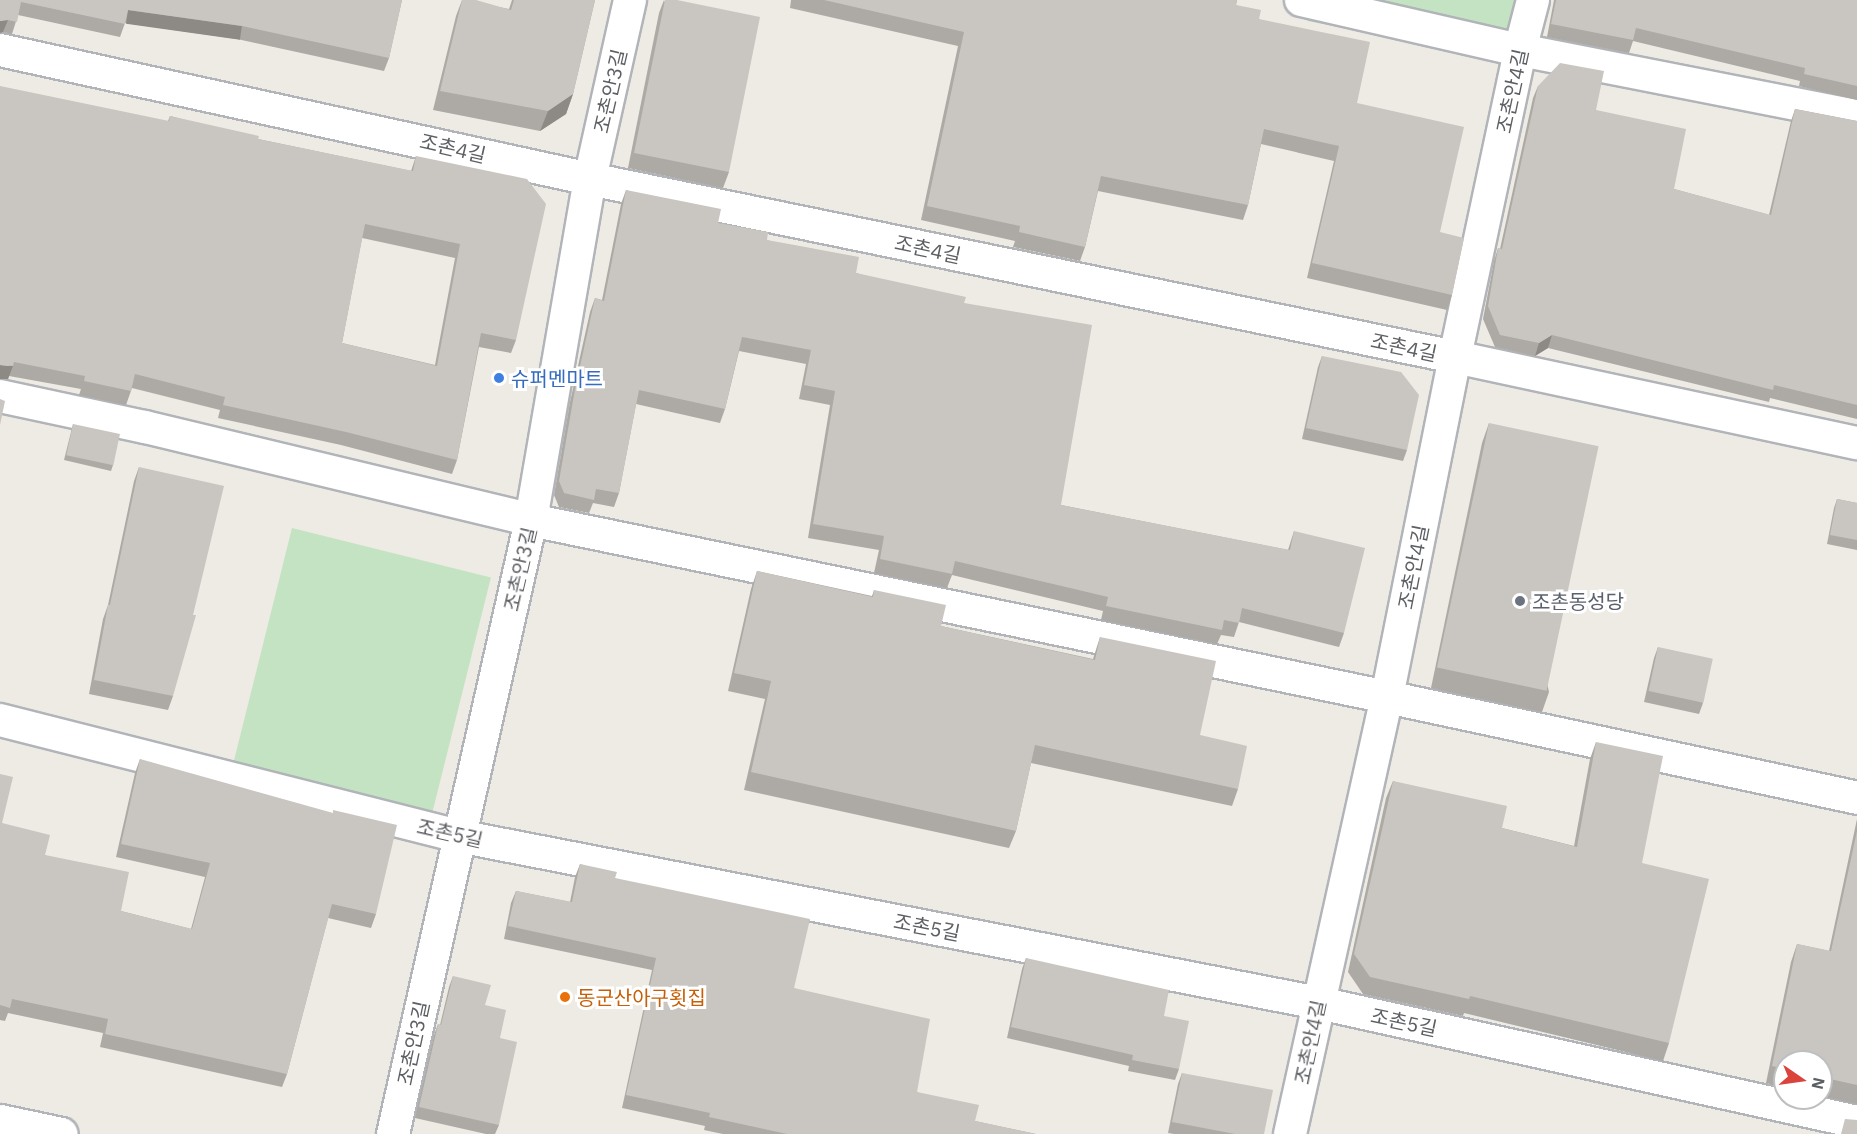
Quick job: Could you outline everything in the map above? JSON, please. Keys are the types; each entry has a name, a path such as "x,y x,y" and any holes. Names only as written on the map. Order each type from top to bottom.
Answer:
{"street":[{"name":"조촌안3길","path":"393,1134 458,836 531,520 590,179 630,0"},
{"path":"1301,0 1520,50 1857,116"},
{"name":"조촌안4길","path":"1290,1134 1387,697 1455,357 1520,50 1533,0"},
{"name":"조촌4길","path":"0,50 590,179 1455,357 1857,443"},
{"path":"0,396 145,427 531,520 1387,697 1857,798"},
{"name":"조촌5길","path":"0,720 458,836 1319,1003 1857,1122"},
{"path":"0,1121 61,1134"}],"green space":[{"path":"1311,0 1530,0 1493,55 1307,21"},
{"path":"292,528 491,578 430,823 231,773"}],"building":[{"path":"0,0 402,0 389,58 242,26 128,10 125,24 21,2 17,22 0,21"},
{"path":"462,0 476,0 511,10 514,0 595,0 573,94 548,111 440,91"},
{"path":"665,0 677,0 760,17 729,172 634,153"},
{"path":"824,0 1237,0 1236,5 1261,10 1259,19 1370,42 1357,103 1464,127 1440,232 1464,238 1452,295 1312,263 1339,146 1264,129 1248,205 1101,176 1085,247 1019,232 1020,226 927,206 964,32"},
{"path":"1556,0 1857,0 1857,86 1804,74 1805,68 1636,28 1633,40 1551,24"},
{"path":"1560,63 1604,71 1596,110 1686,129 1674,189 1771,215 1795,109 1857,121 1857,405 1774,385 1773,390 1552,335 1539,343 1500,335 1488,306 1498,248 1502,249 1538,86"},
{"path":"0,86 169,121 170,116 259,136 258,139 413,171 416,156 527,179 546,204 516,340 481,333 457,460 346,432 223,405 225,397 135,374 131,391 84,381 85,376 14,362 13,366 0,365","holes":["365,224 460,244 437,366 342,343"]},
{"path":"626,190 721,209 718,223 768,232 767,240 859,257 856,273 966,297 964,303 1092,325 1061,505 1290,550 1294,531 1365,548 1344,633 1242,608 1239,623 1224,620 1222,630 1106,606 1108,597 955,561 952,574 880,559 884,536 813,524 835,391 804,385 811,350 742,337 725,409 639,390 619,493 596,489 594,500 564,493 559,481 575,389 595,298 604,301"},
{"path":"1322,356 1401,372 1419,395 1407,450 1306,428"},
{"path":"0,399 5,401 0,425"},
{"path":"1489,423 1599,446 1547,691 1437,668"},
{"path":"73,424 120,434 113,465 66,455"},
{"path":"139,467 224,486 193,615 196,615 173,696 94,680 108,605 110,605"},
{"path":"1837,499 1857,503 1857,540 1830,535"},
{"path":"757,571 873,597 874,590 946,605 941,626 1095,660 1100,637 1216,661 1200,735 1247,746 1238,789 1035,745 1016,831 751,772 771,681 734,673"},
{"path":"1658,647 1713,659 1703,703 1649,691"},
{"path":"1596,742 1663,756 1642,863 1709,879 1669,1043 1470,996 1469,999 1370,977 1354,954 1393,781 1507,806 1502,828 1577,847"},
{"path":"140,759 333,813 333,810 397,825 376,914 332,904 287,1074 105,1034 108,1019 12,999 10,1008 0,1005 0,774 13,777 2,823 50,835 45,855 129,872 121,911 192,929 210,863 121,844"},
{"path":"1857,831 1857,1085 1833,1080 1833,1050 1775,1050 1797,944 1831,951"},
{"path":"580,864 617,872 615,878 810,919 794,988 930,1019 917,1092 979,1105 975,1121 1036,1134 787,1134 709,1117 710,1113 626,1095 656,958 508,926 516,891 572,902"},
{"path":"1026,958 1169,990 1164,1016 1189,1021 1179,1069 1132,1060 1133,1055 1011,1027"},
{"path":"453,976 491,985 485,1005 506,1010 500,1038 517,1042 499,1125 419,1107 438,1024 441,1025"},
{"path":"1182,1073 1273,1090 1264,1134 1235,1134 1172,1122"},
{"path":"1845,1119 1857,1120 1857,1134 1841,1134"}],"place":[{"name":"슈퍼멘마트","path":"499,378"},
{"name":"조촌동성당","path":"1520,601"},
{"name":"동군산아구횟집","path":"565,997"}]}
